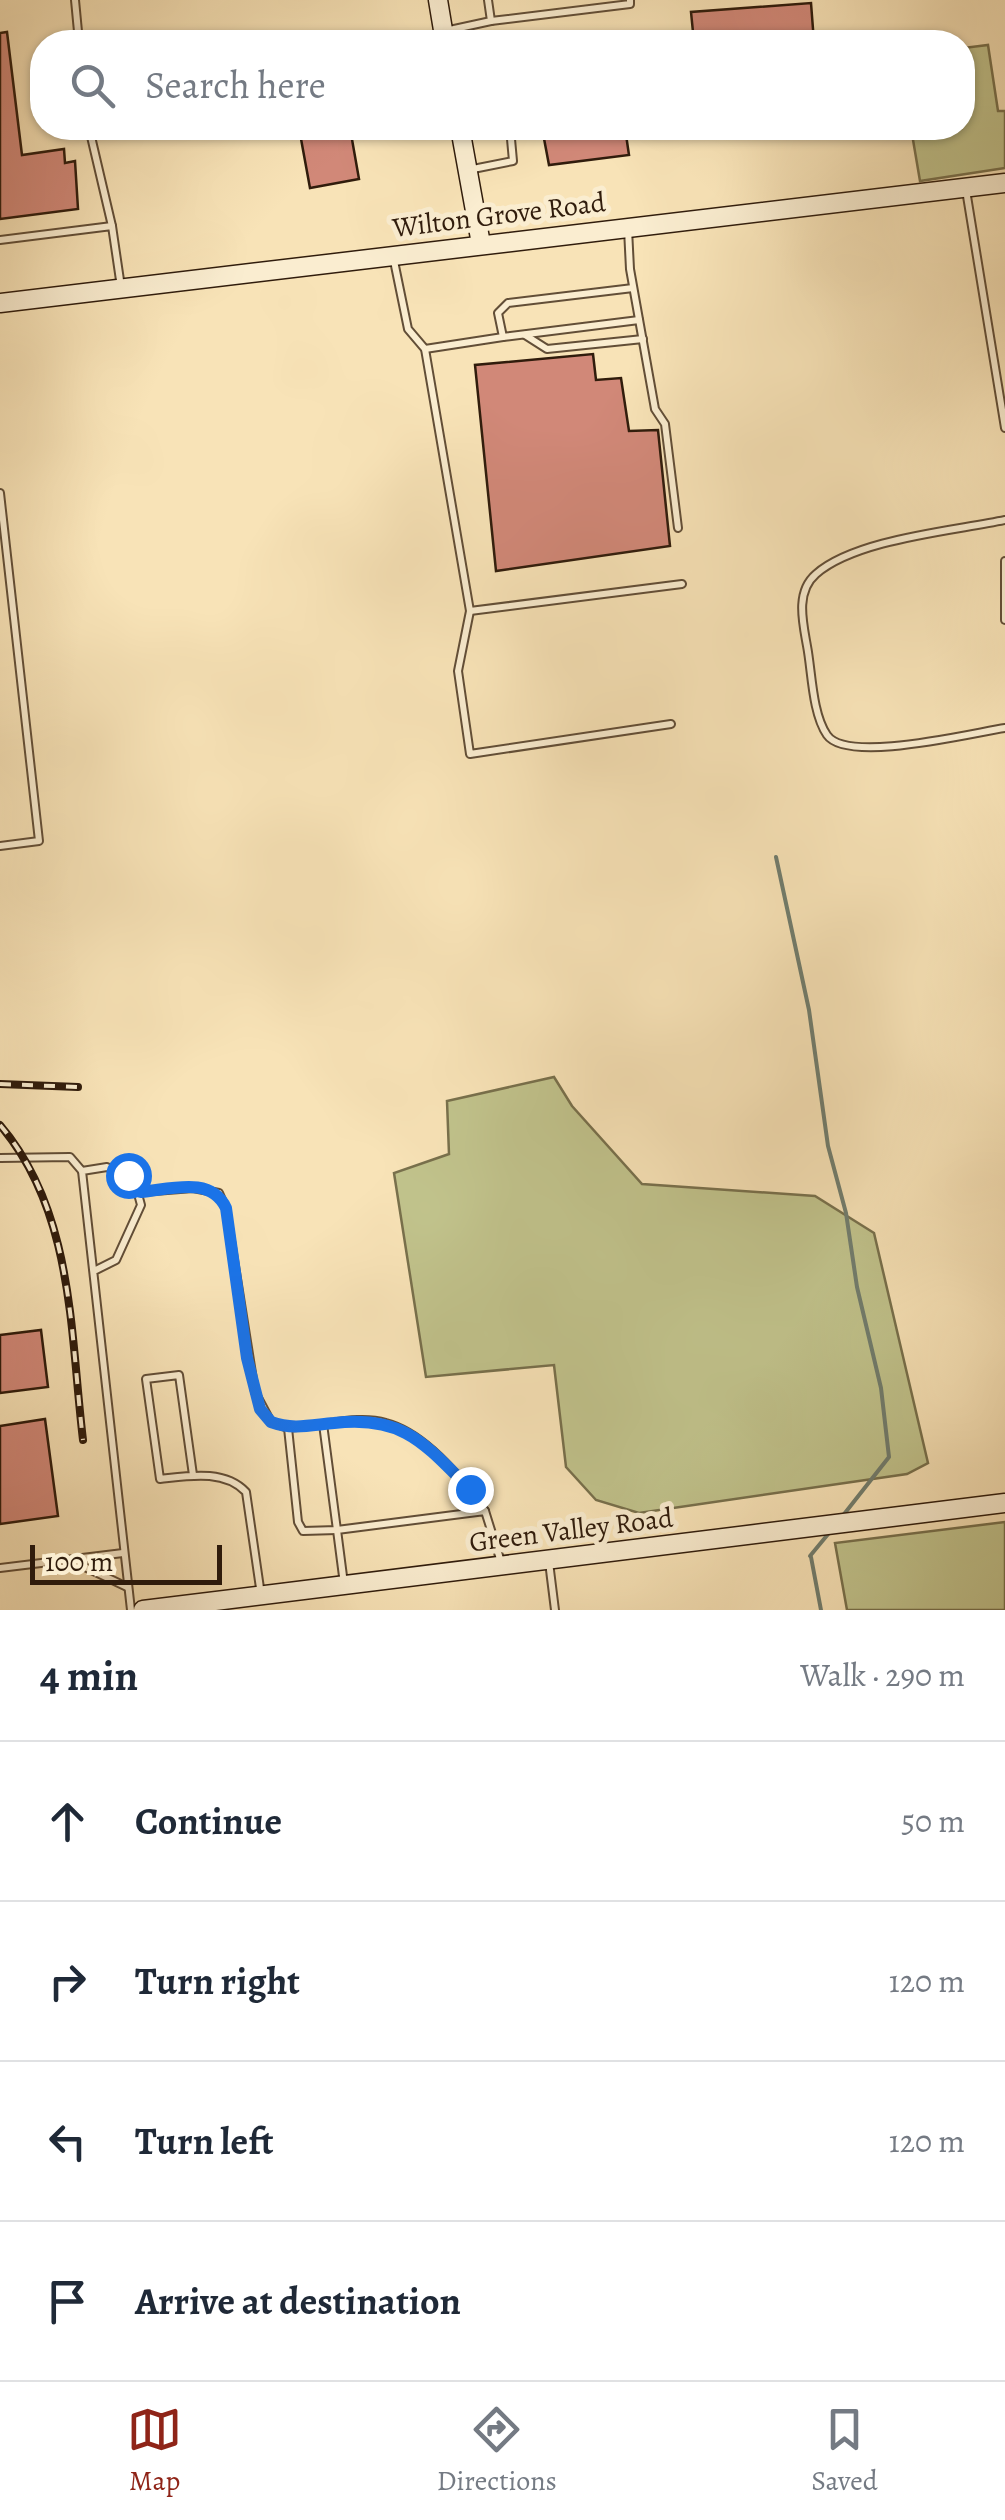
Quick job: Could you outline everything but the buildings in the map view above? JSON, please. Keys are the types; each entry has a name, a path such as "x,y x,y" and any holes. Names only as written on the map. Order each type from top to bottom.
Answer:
{"main road":[{"path":"438,0 443,30"},
{"path":"462,140 481,244"},
{"name":"Wilton Grove Road","path":"0,303 1005,183"},
{"name":"Green Valley Road","path":"143,1610 222,1606 261,1596 1005,1503"}],"lane":[{"path":"75,0 78,30"},
{"path":"488,0 491,21"},
{"path":"465,30 491,21 630,4 630,0"},
{"path":"92,140 112,226 121,288"},
{"path":"467,170 513,161 511,140"},
{"path":"965,189 1005,428"},
{"path":"0,240 112,226"},
{"path":"628,228 633,288 655,409 665,424 678,528"},
{"path":"393,255 408,330 425,348 470,611 458,671 470,754 671,724"},
{"path":"502,337 498,313 508,303 633,288"},
{"path":"425,348 639,320"},
{"path":"524,334 547,349 642,339"},
{"path":"0,493 40,841 0,846"},
{"path":"1005,520 855,553 814,576 804,591 802,619 819,712 827,736 839,744 884,747 1005,728"},
{"path":"1005,561 1005,620"},
{"path":"470,611 682,584"},
{"path":"0,1158 70,1157 82,1171 132,1610"},
{"path":"82,1171 118,1170 141,1192 142,1205 128,1242 116,1260 96,1270"},
{"path":"141,1192 208,1188 219,1194 226,1208 255,1392 271,1422 288,1428 366,1419 390,1423 447,1466 485,1512 502,1566"},
{"path":"193,1475 179,1375 146,1379 160,1479 193,1475 228,1479 248,1495 261,1596"},
{"path":"323,1424 344,1586"},
{"path":"288,1428 298,1522 303,1530 337,1530 485,1512"},
{"path":"0,1568 123,1553"},
{"path":"64,1558 91,1566 128,1588"},
{"path":"549,1560 555,1610"}],"green space":[{"path":"988,45 998,111 1005,111 1005,168 920,181 913,140 975,140 975,47"},
{"path":"554,1077 572,1106 642,1184 815,1196 874,1233 928,1463 907,1474 639,1513 596,1500 566,1467 554,1365 426,1377 394,1173 449,1154 447,1101"},
{"path":"1005,1522 1005,1610 847,1610 835,1543"}],"waterway":[{"path":"776,857 809,1010 828,1146 846,1213 857,1287 881,1388 889,1457 841,1518"},
{"path":"810,1556 829,1533"},
{"path":"811,1557 821,1610"}],"railway":[{"path":"0,1084 78,1087"},
{"path":"0,1125 24,1159 55,1234 71,1316 83,1440"}],"route":[{"path":"128,1175 141,1192 208,1188 219,1194 226,1208 247,1358 260,1409 271,1422 288,1428 366,1419 390,1423 414,1438 470,1489"}]}
